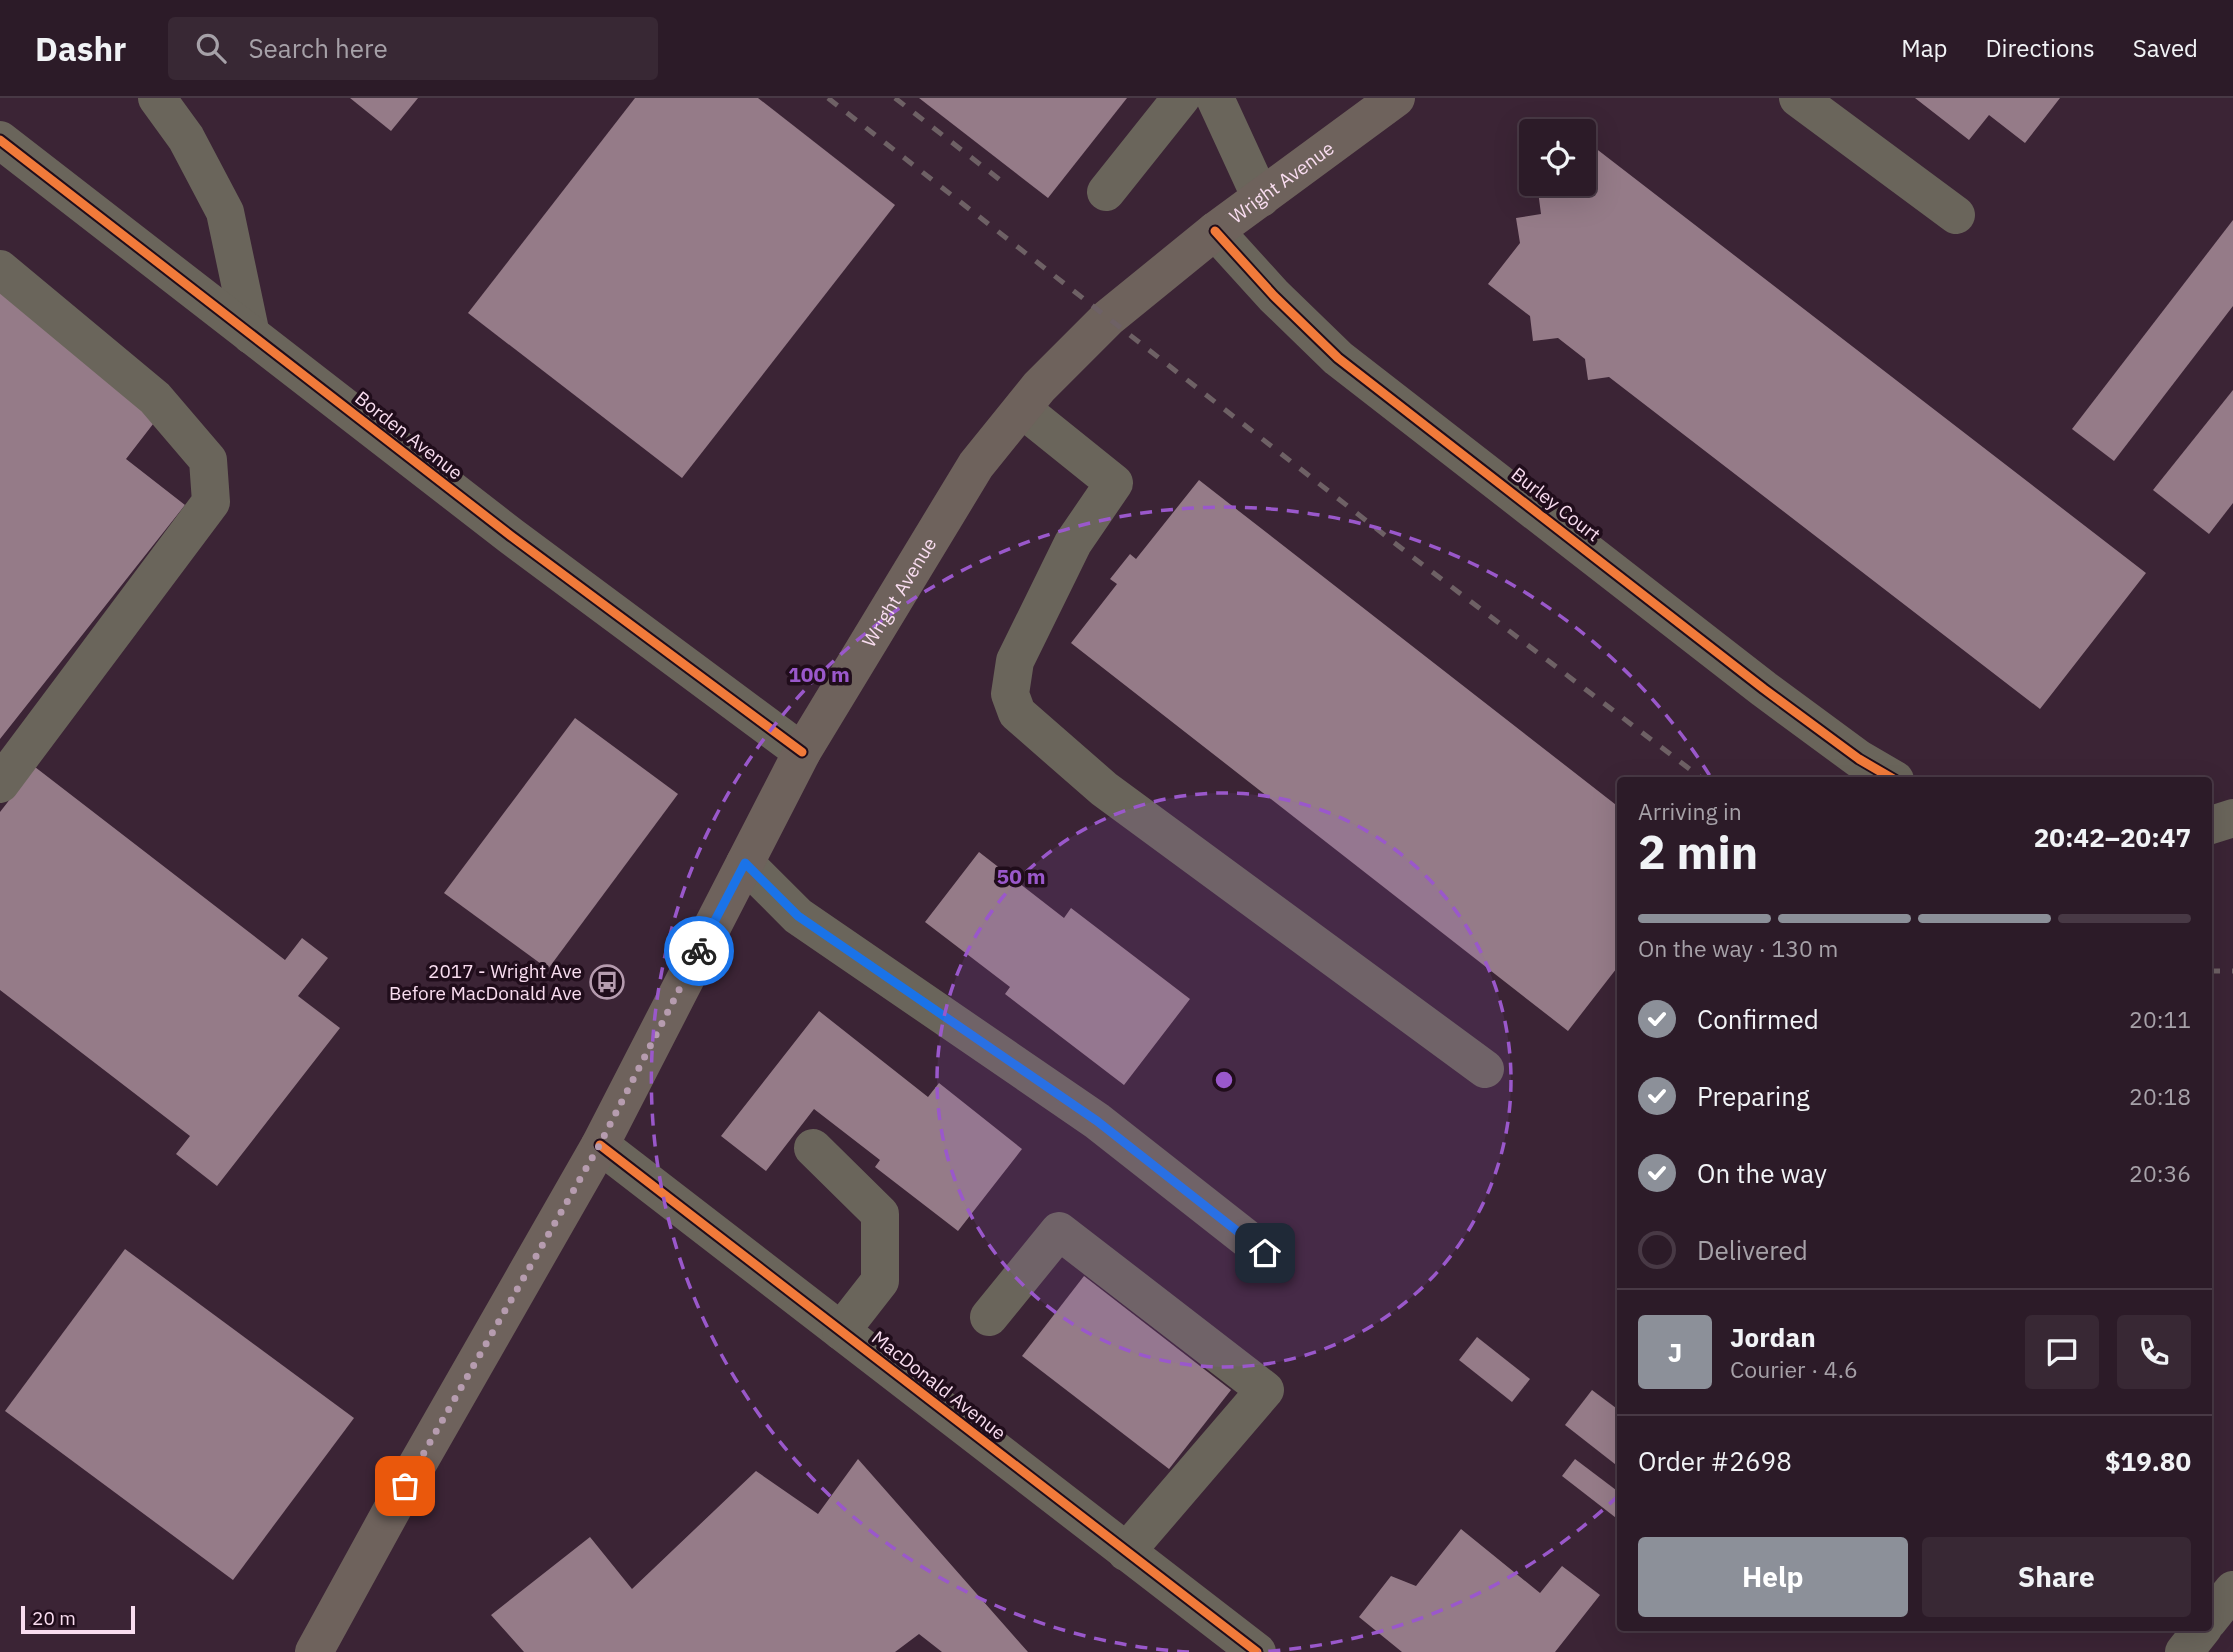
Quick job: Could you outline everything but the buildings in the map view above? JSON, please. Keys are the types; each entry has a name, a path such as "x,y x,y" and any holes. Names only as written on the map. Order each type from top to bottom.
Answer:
{"main road":[{"name":"Wright Avenue","path":"314,1652 405,1486 600,1144 802,752 976,465 1039,387 1108,318 1215,231 1396,98"}],"street":[{"path":"157,98 186,138 225,212 251,335"},
{"path":"1106,192 1181,98"},
{"path":"1215,98 1261,198"},
{"path":"1802,99 1956,215"},
{"name":"Borden Avenue","path":"0,140 511,536 802,752"},
{"name":"Burley Court","path":"1215,231 1274,296 1338,358 1764,689 1859,759 1890,777"},
{"path":"0,269 155,398 208,460 211,502 0,784"},
{"path":"1022,409 1114,483 1073,543 1015,661 1010,694 1017,713 1104,789 1485,1069"},
{"path":"2212,825 2233,818"},
{"path":"745,863 798,916 1097,1121 1265,1253"},
{"name":"MacDonald Avenue","path":"600,1144 1257,1652"},
{"path":"813,1148 880,1214 880,1281 841,1331"},
{"path":"989,1317 1059,1231 1265,1390 1126,1552"},
{"path":"2212,1616 2233,1590"},
{"path":"2184,1652 2201,1631"}],"railway":[{"path":"828,98 1410,555 1700,777"},
{"path":"895,98 1004,183"},
{"path":"2212,971 2233,971"}],"cycle path":[{"path":"0,140 511,536 802,752"},
{"path":"1215,231 1274,296 1338,358 1764,689 1859,759 1890,777"},
{"path":"600,1145 1257,1652"}],"way so far":[{"path":"405,1486 600,1144 699,951"}],"place":[{"name":"2017 - Wright Ave Before MacDonald Ave","path":"607,982"}],"route":[{"path":"699,951 745,863 798,916 1097,1121 1265,1253"}]}
